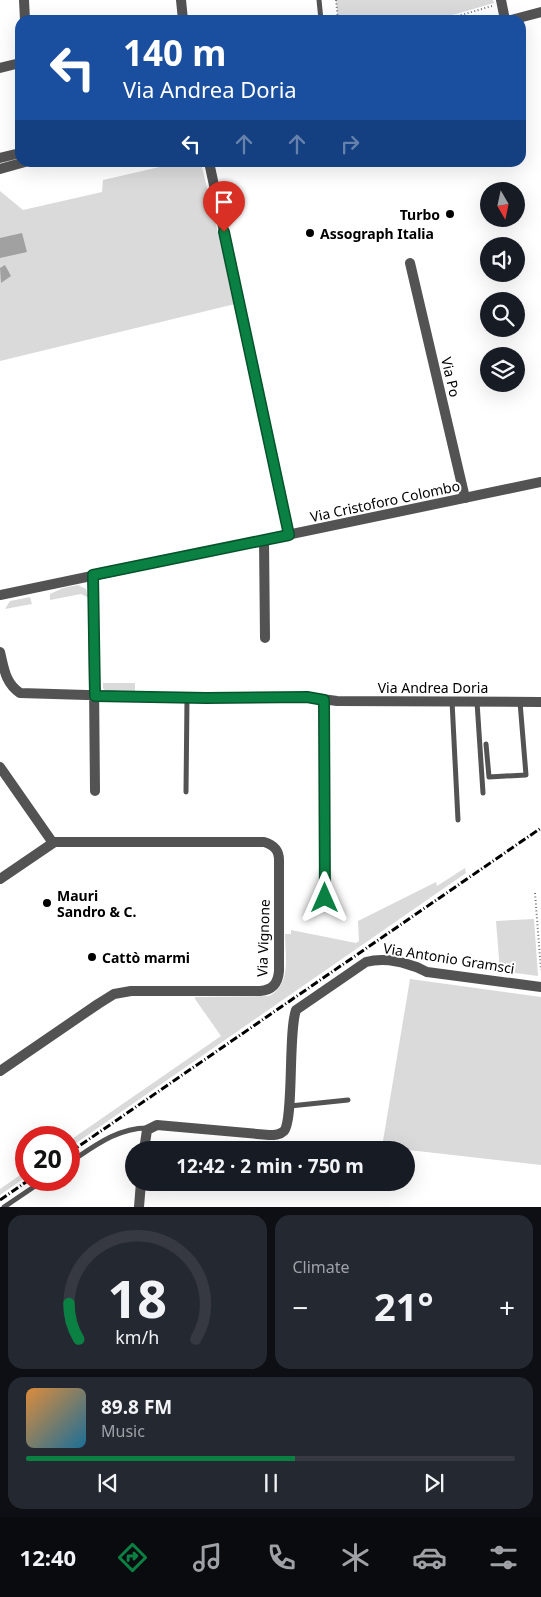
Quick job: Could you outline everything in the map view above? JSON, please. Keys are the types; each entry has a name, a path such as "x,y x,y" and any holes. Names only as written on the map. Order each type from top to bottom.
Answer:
{"street":[{"path":"24,0 26,15"},
{"path":"181,0 182,15"},
{"path":"499,2 503,15"},
{"path":"526,16 541,12"},
{"path":"0,68 15,64"},
{"path":"0,158 15,154"},
{"path":"0,169 15,165"},
{"path":"210,167 289,535"},
{"name":"Via Po","path":"410,263 465,498"},
{"name":"Via Cristoforo Colombo","path":"0,593 541,482"},
{"path":"264,540 265,638"},
{"path":"93,575 95,791"},
{"name":"Via Andrea Doria","path":"0,652 8,681 12,688 20,693 187,698 307,697 324,700 541,702"},
{"path":"0,767 53,843 0,879"},
{"name":"Via Vignone","path":"0,1071 86,1011 118,993 131,991 265,990 272,987 278,980 279,860 278,851 270,844 220,842 53,843"},
{"name":"Via Antonio Gramsci","path":"149,1128 160,1126 269,1135 279,1134 286,1128 296,1010 366,962 387,960 412,965 427,972 541,986"},
{"path":"145,1141 145,1134 149,1128"},
{"path":"139,1207 140,1191"}],"lane":[{"path":"319,0 320,15"},
{"path":"186,792 187,698"},
{"path":"324,700 325,898"},
{"path":"452,701 458,820"},
{"path":"477,702 483,793"},
{"path":"486,744 489,777 526,775 520,702"},
{"path":"289,1106 348,1100"},
{"path":"80,1156 115,1135 131,1129 149,1128"},
{"path":"4,1207 28,1191"}],"path":[{"path":"336,0 338,15"},
{"path":"463,15 499,2"},
{"path":"535,893 541,970"}],"shaded area":[{"path":"336,0 493,0 494,3 452,15 338,15"},
{"path":"160,167 202,167 235,304 0,361 0,191 23,210 102,192 103,180"},
{"path":"22,233 27,252 0,258 0,238"},
{"path":"5,265 11,276 1,283 0,268"},
{"path":"78,585 86,589 89,598 81,594 50,600 50,594 63,588"},
{"path":"30,597 32,604 5,609 10,601"},
{"path":"103,683 135,683 135,692 106,692 103,688"},
{"path":"465,868 466,873 80,1140 80,1133 221,1036 195,997 269,996 276,991 284,977 286,968 285,934 291,934 291,930 356,943 359,941 358,921 436,882 437,886"},
{"path":"534,919 538,976 500,971 496,921"},
{"path":"410,979 541,997 541,1165 415,1151 415,1141 383,1141"},
{"path":"15,1179 15,1185 0,1195 0,1189"}],"railway":[{"path":"80,1145 541,828"},
{"path":"0,1200 15,1190"}],"place":[{"name":"Turbo","path":"450,214"},
{"name":"Assograph Italia","path":"310,233"},
{"name":"Mauri Sandro & C.","path":"47,903"},
{"name":"Cattò marmi","path":"92,957"}],"route":[{"path":"224,232 289,535 93,575 95,696 264,699 307,697 324,700 325,898"}]}
